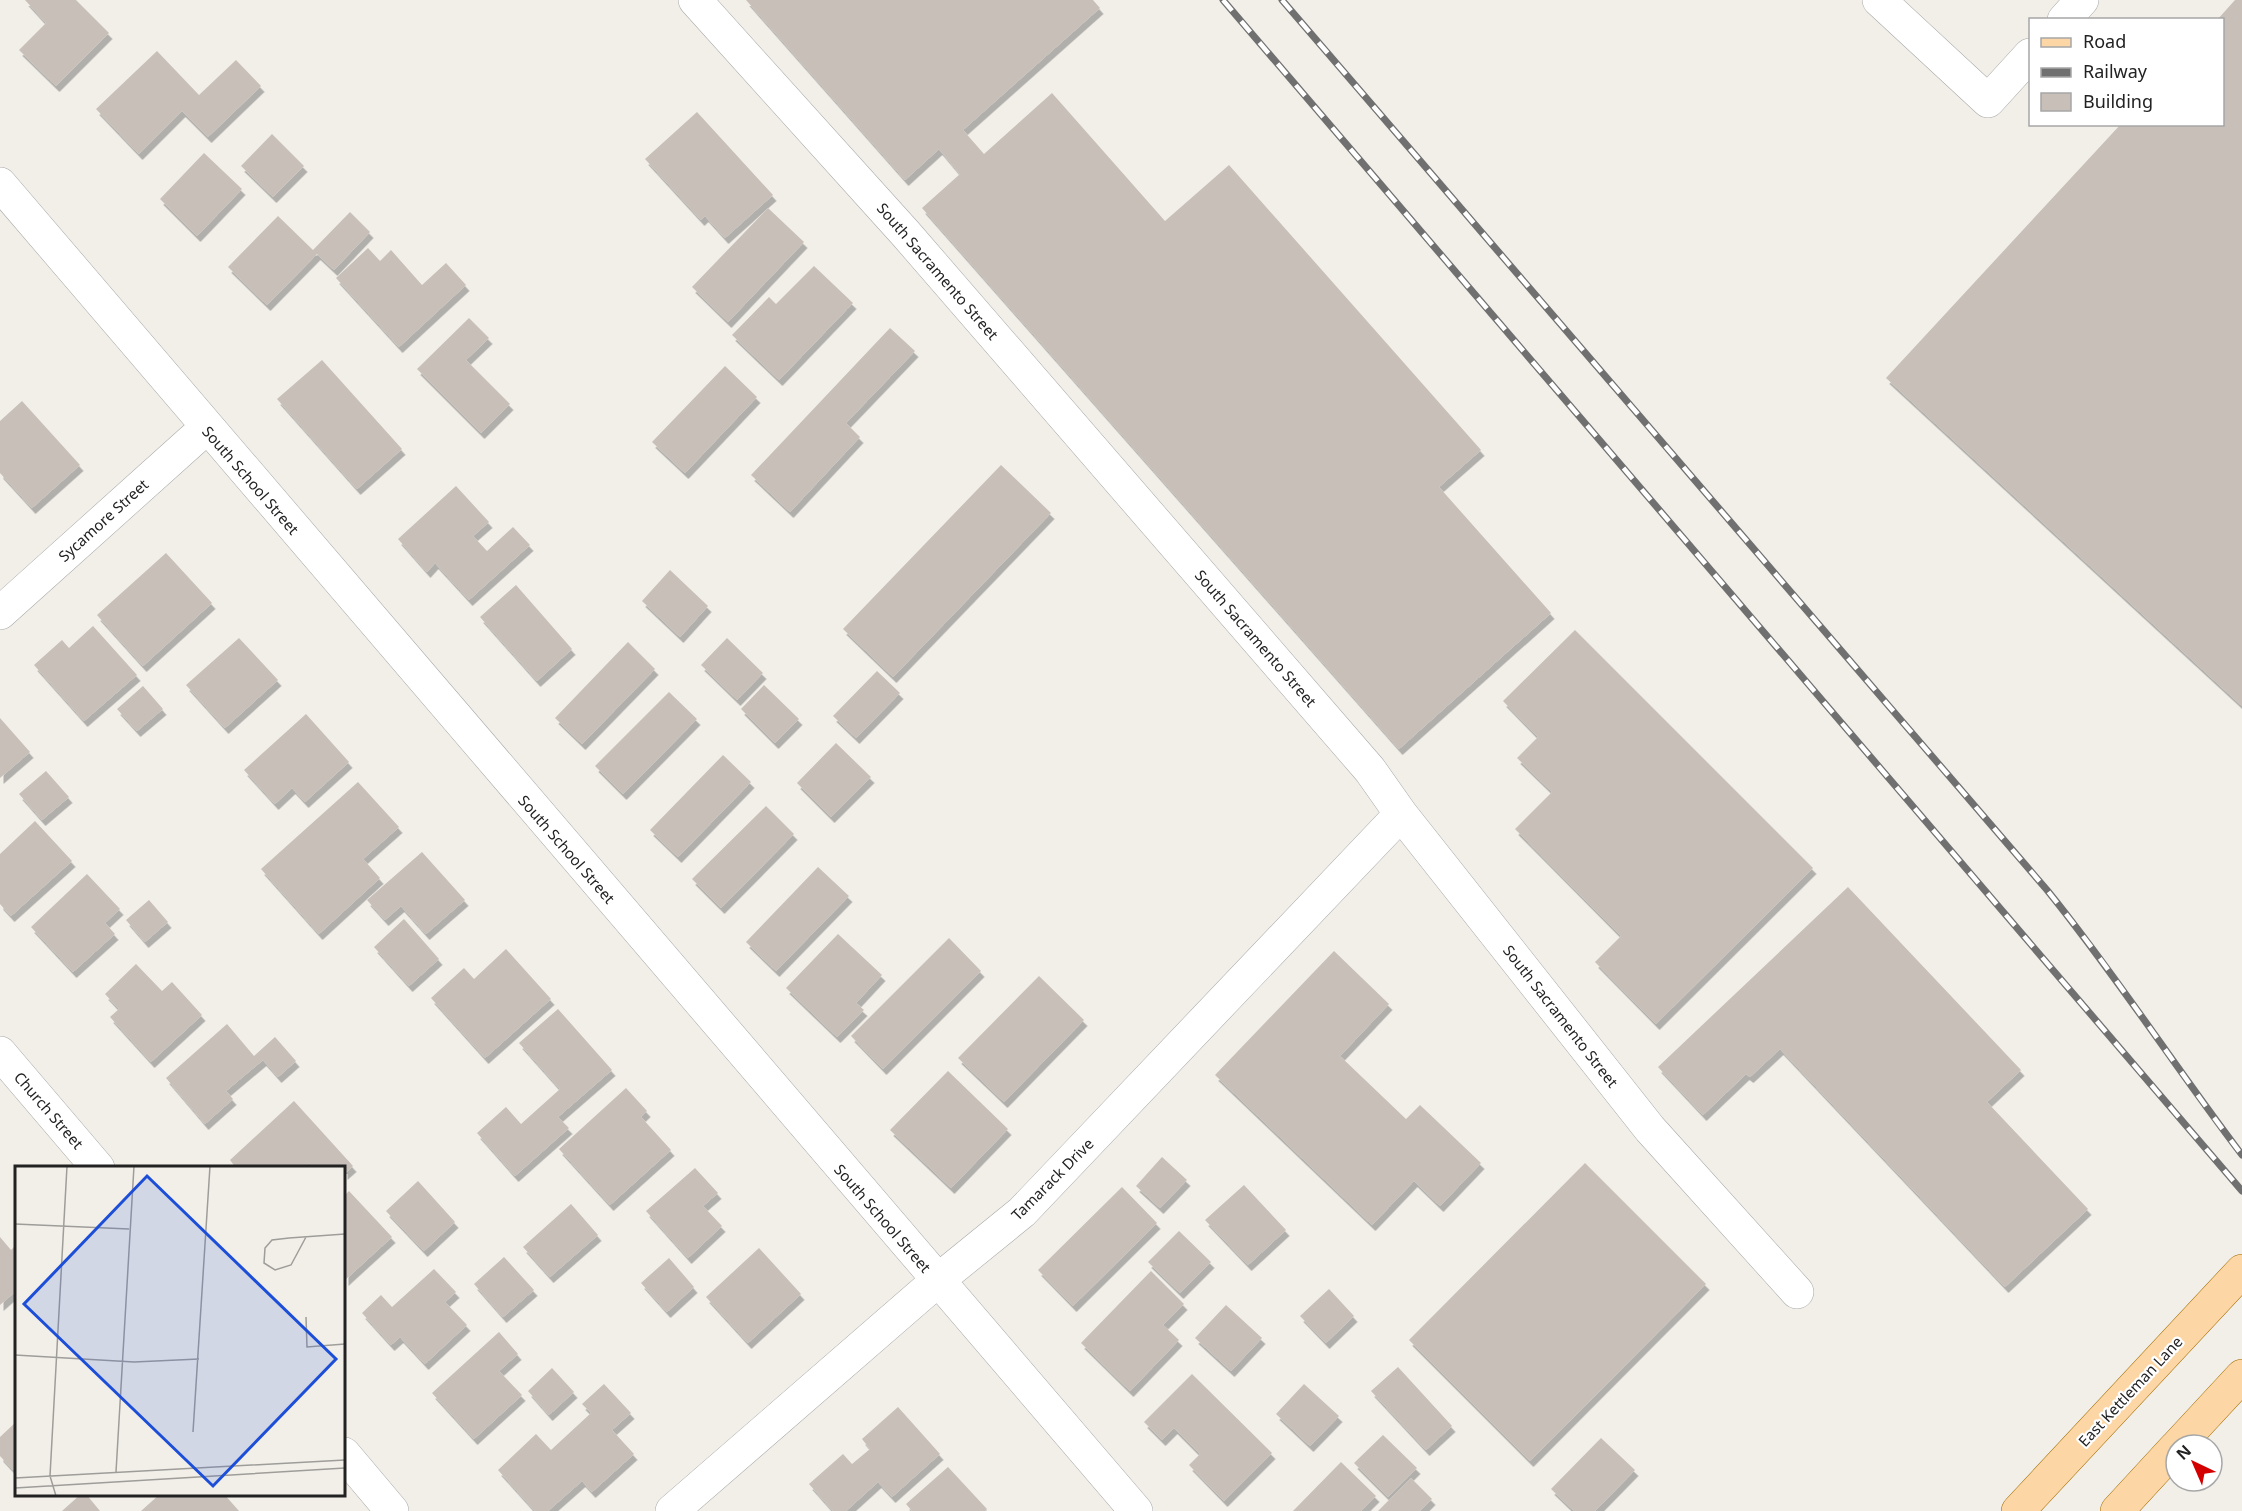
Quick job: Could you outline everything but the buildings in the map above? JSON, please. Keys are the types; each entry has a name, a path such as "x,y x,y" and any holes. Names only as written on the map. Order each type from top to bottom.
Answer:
{"main road":[{"name":"East Kettleman Lane","path":"2018,1511 2242,1271"},
{"path":"2189,1433 2242,1376"},
{"path":"2117,1511 2164,1460"}],"street":[{"name":"South Sacramento Street","path":"695,0 906,234 1362,761 1401,814 1650,1129 1797,1292"},
{"path":"1879,0 1988,101 2029,57"},
{"path":"2066,18 2082,0"},
{"name":"South School Street","path":"0,184 206,428 1136,1511"},
{"name":"Sycamore Street","path":"0,613 206,428"},
{"name":"Tamarack Drive","path":"672,1511 937,1281 1022,1212 1401,814"},
{"name":"Church Street","path":"0,1053 97,1166"},
{"path":"345,1455 393,1511"}],"railway":[{"path":"1223,0 2242,1191"},
{"path":"1282,0 2047,890 2242,1155"}]}
